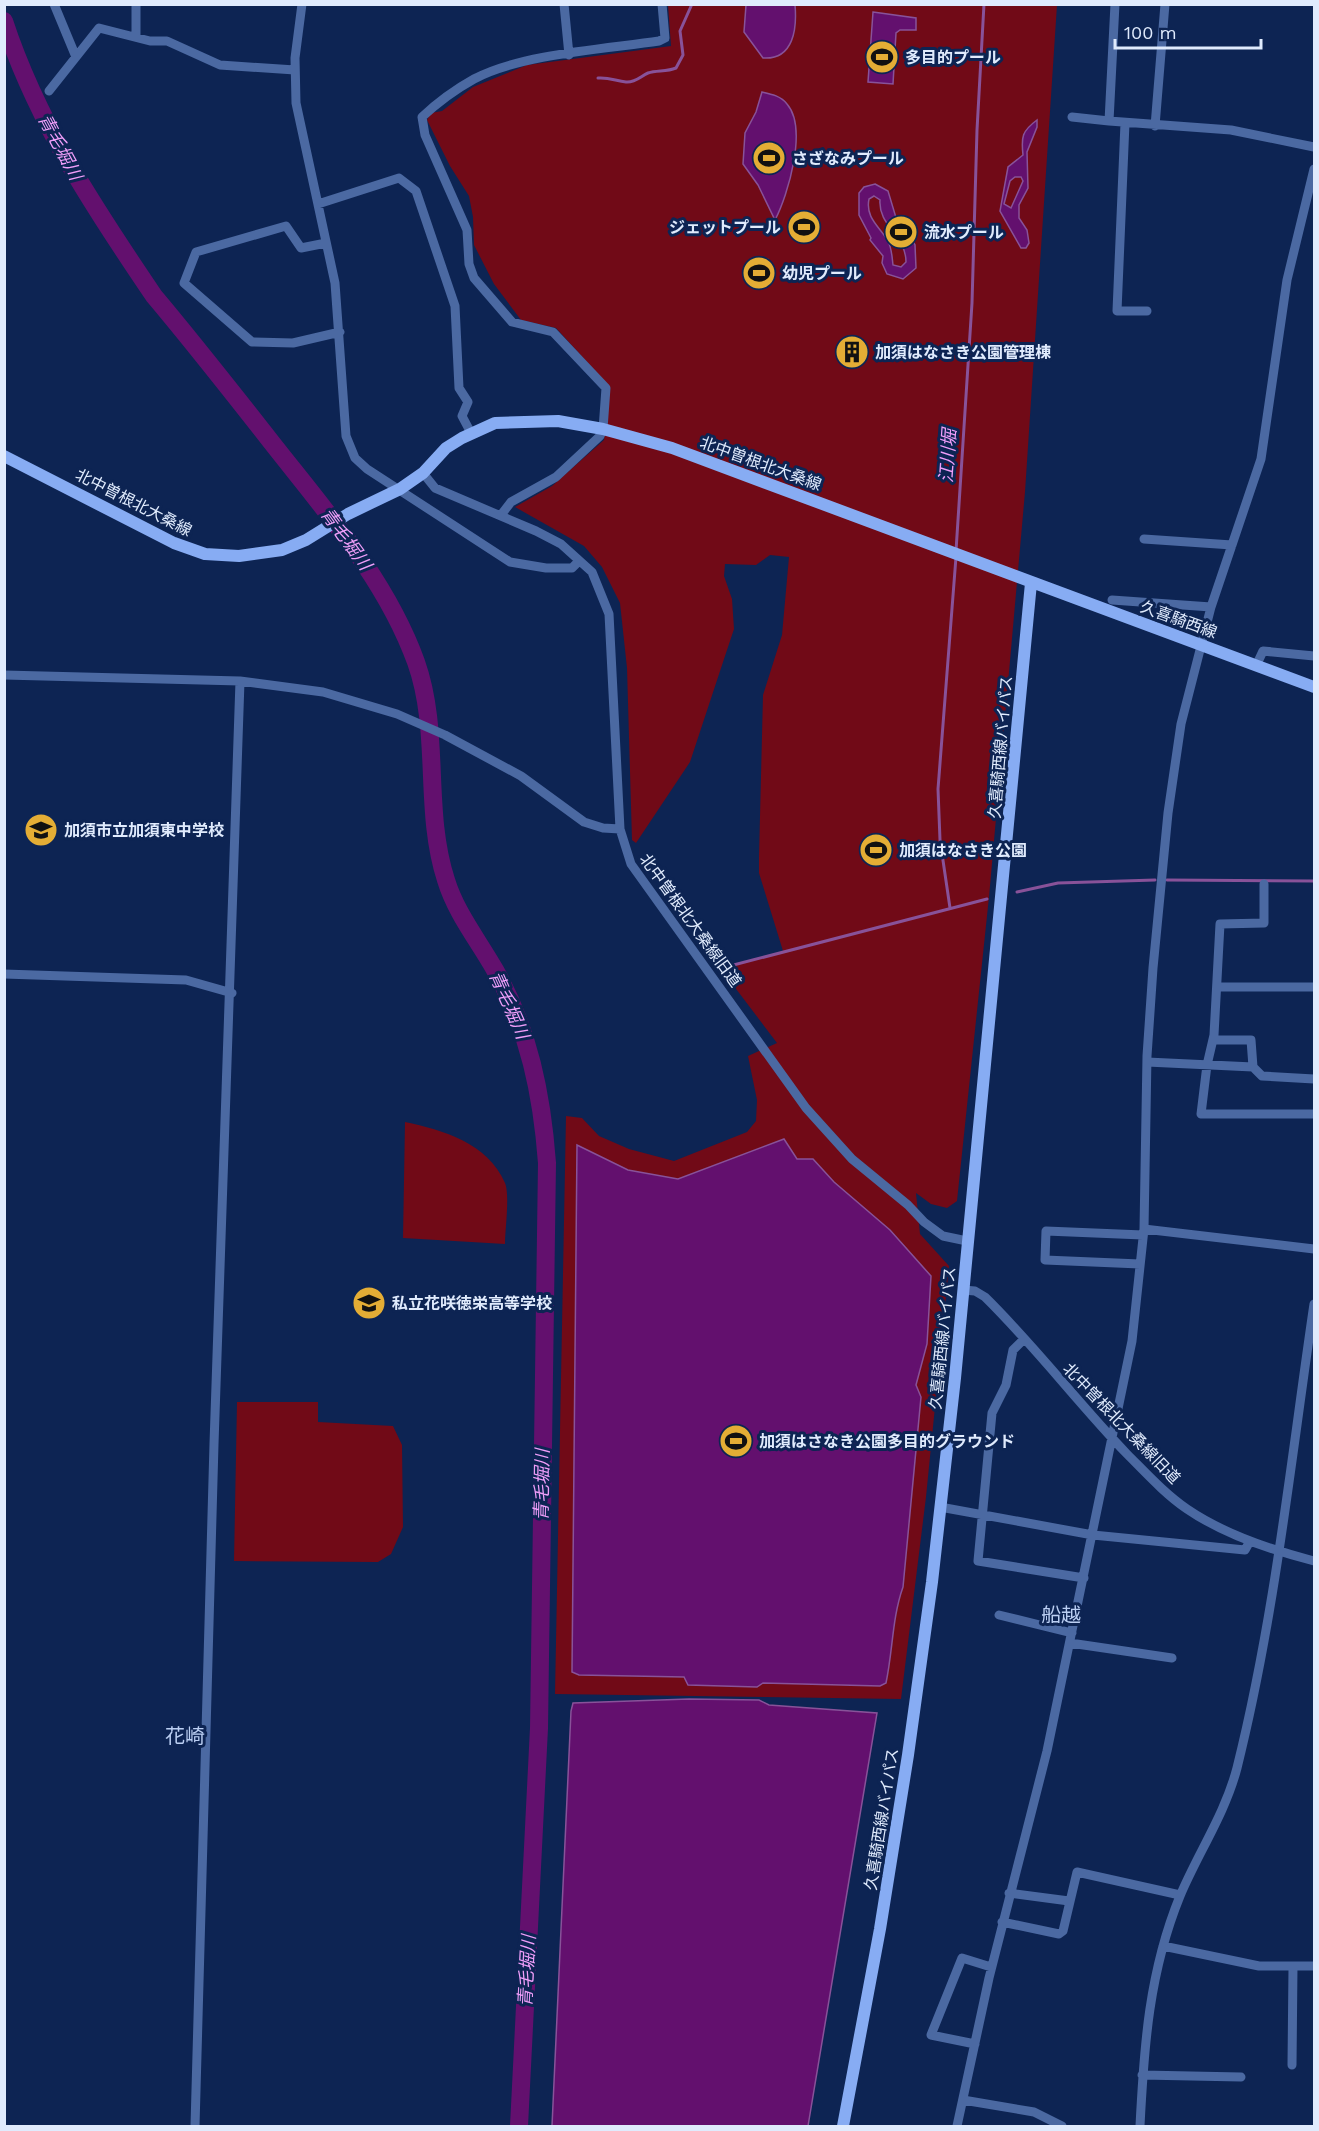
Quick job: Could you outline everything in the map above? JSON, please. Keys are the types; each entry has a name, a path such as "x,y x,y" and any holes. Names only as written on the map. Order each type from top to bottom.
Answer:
{"main road":[{"name":"北中曽根北大桑線","path":"4,456 145,530 205,554 254,556 292,547 348,514 400,489 423,472 446,448 471,433 495,423 519,420 558,422 603,429 672,448 1031,583"},
{"name":"久喜騎西線","path":"1031,583 1314,687"},
{"name":"久喜騎西線バイパス","path":"845,2126 907,1767 940,1507 1031,583"}],"street":[{"path":"54,4 76,57"},
{"path":"136,4 136,37"},
{"path":"302,4 296,70 300,125 334,283 347,443 360,464 510,562 546,568 572,568 579,561"},
{"path":"564,4 569,55"},
{"path":"501,515 511,502 556,477 600,436 603,429 606,388 553,332 512,322 474,278 469,264 467,230 421,122 427,112 474,79 530,61 659,41 665,38 662,4"},
{"path":"1109,122 1115,4"},
{"path":"1155,126 1165,4"},
{"path":"49,90 99,28 136,37 167,41 220,64 296,70"},
{"path":"1072,117 1155,126 1231,130 1314,147"},
{"path":"1125,123 1117,311 1147,311"},
{"path":"957,2127 991,1967 1047,1751 1132,1341 1143,1232 1147,1062 1153,968 1176,755 1188,691 1211,607 1256,478 1265,440 1287,280 1314,170"},
{"path":"318,204 399,178 416,191 454,306 459,388 468,402 462,416 471,433"},
{"path":"326,243 301,248 286,226 196,252 184,283 252,342 293,343 339,332"},
{"name":"北中曽根北大桑線旧道","path":"423,472 435,488 501,515 561,544 592,572 609,614 620,829 631,864 807,1108 852,1159 943,1236 967,1241"},
{"path":"1144,538 1232,545"},
{"path":"1112,600 1211,607"},
{"path":"1256,666 1263,651 1314,656"},
{"path":"4,675 240,681 323,692 397,714 445,735 521,776 584,822 603,828 620,829"},
{"path":"195,2127 214,1444 232,993 240,681"},
{"path":"1264,884 1264,923 1220,924 1213,1040 1207,1065 1201,1114 1314,1114"},
{"path":"4,974 186,980 232,993"},
{"path":"1217,987 1314,987"},
{"path":"1213,1040 1251,1041 1253,1067 1262,1076 1314,1079"},
{"path":"1147,1062 1253,1067"},
{"path":"1140,1264 1045,1260 1046,1231 1143,1232 1314,1249"},
{"name":"北中曽根北大桑線旧道","path":"963,1290 975,1291 985,1297 1113,1439 1153,1480 1187,1509 1228,1532 1279,1552 1314,1561"},
{"path":"1140,2127 1144,2034 1163,1946 1180,1895 1229,1796 1253,1704 1279,1552 1314,1304"},
{"path":"1024,1340 1013,1350 1006,1385 992,1413 978,1561 1084,1578"},
{"path":"1304,1373 1314,1374"},
{"path":"940,1507 1093,1535 1245,1550 1250,1541"},
{"path":"999,1615 1071,1638 1172,1658"},
{"path":"1002,1922 1059,1934 1063,1931 1077,1872 1180,1895"},
{"path":"1009,1893 1069,1901"},
{"path":"1163,1946 1250,1965 1314,1966"},
{"path":"975,2044 931,2035 962,1958 991,1967"},
{"path":"1292,2065 1293,1966"},
{"path":"1142,2075 1241,2077"},
{"path":"963,2100 1034,2112 1044,2115 1062,2127"}],"shaded area":[{"name":"加須はなさき公園","path":"668,5 1057,5 1025,492 989,897 957,1201 947,1208 931,1204 916,1193 920,1234 949,1266 926,1497 901,1699 555,1694 566,1116 582,1118 599,1136 629,1149 674,1161 747,1132 756,1121 757,1100 748,1056 777,1043 721,969 783,951 759,873 759,857 763,695 782,635 789,557 770,555 756,565 725,564 724,576 732,599 734,629 690,762 636,843 632,840 627,668 620,603 602,567 584,546 515,507 552,486 604,440 609,386 556,328 521,320 494,284 474,245 473,217 469,196 450,166 427,120 431,113 442,111 473,87 527,65 671,46"},
{"path":"746,5 795,5 794,32 787,48 781,54 763,58 744,32"},
{"name":"多目的プール","path":"873,12 916,18 916,30 900,30 896,33 893,84 868,82"},
{"name":"さざなみプール","path":"762,92 785,101 793,115 796,129 794,162 775,220 758,185 743,164 745,133 756,112"},
{"path":"1037,120 1037,127 1027,152 1028,188 1019,205 1019,218 1027,230 1029,243 1026,248 1021,248 1000,211 1008,167 1023,155 1022,143 1025,131","holes":["1015,177 1021,177 1023,181 1011,208 1004,204 1010,181"]},
{"name":"流水プール","path":"875,184 888,191 897,221 904,223 915,245 916,268 903,279 887,274 882,263 883,256 870,240 859,215 859,193 864,187","holes":["874,196 880,200 883,217 905,253 906,262 901,267 893,265 888,241 869,212 869,199"]},
{"name":"幼児プール","path":"762,262 767,263 771,279 763,286 755,283 751,274 753,266"},
{"path":"405,1122 434,1129 463,1140 488,1158 497,1169 506,1188 505,1244 403,1238"},
{"name":"加須はさなき公園多目的グラウンド","path":"784,1139 797,1159 813,1159 834,1182 890,1230 931,1276 927,1344 916,1385 921,1397 903,1587 897,1610 886,1683 880,1686 763,1683 757,1687 688,1685 684,1677 579,1675 572,1672 577,1145 628,1170 678,1179"},
{"path":"237,1402 318,1402 318,1422 393,1426 402,1445 403,1527 391,1554 378,1562 234,1561"},
{"path":"689,1699 759,1700 769,1705 877,1713 808,2126 552,2126 573,1703"}],"waterway":[{"path":"598,78 629,82 648,73 676,68 683,55 680,31 692,4"},
{"name":"江川堀","path":"956,551 972,303 977,130 984,4"},
{"name":"青毛堀川","path":"4,21 33,94 50,129 110,231 154,296 349,542 387,600 403,630 424,689 428,716 435,826 446,880 461,915 507,993 532,1063 542,1113 547,1163 539,1728 519,2126"},
{"name":"江川堀","path":"950,908 940,840 938,789 956,557"},
{"path":"1017,892 1058,883 1155,880"},
{"path":"1167,880 1314,881"},
{"path":"722,968 987,899"}],"place":[{"name":"多目的プール","path":"882,57"},
{"name":"さざなみプール","path":"769,158"},
{"name":"ジェットプール","path":"804,227"},
{"name":"流水プール","path":"901,232"},
{"name":"幼児プール","path":"759,273"},
{"name":"加須はなさき公園管理棟","path":"852,352"},
{"name":"加須市立加須東中学校","path":"41,830"},
{"name":"加須はなさき公園","path":"876,850"},
{"name":"私立花咲徳栄高等学校","path":"369,1303"},
{"name":"加須はさなき公園多目的グラウンド","path":"736,1441"}],"district":[{"name":"船越","path":"1061,1615"},
{"name":"花崎","path":"185,1736"}]}
